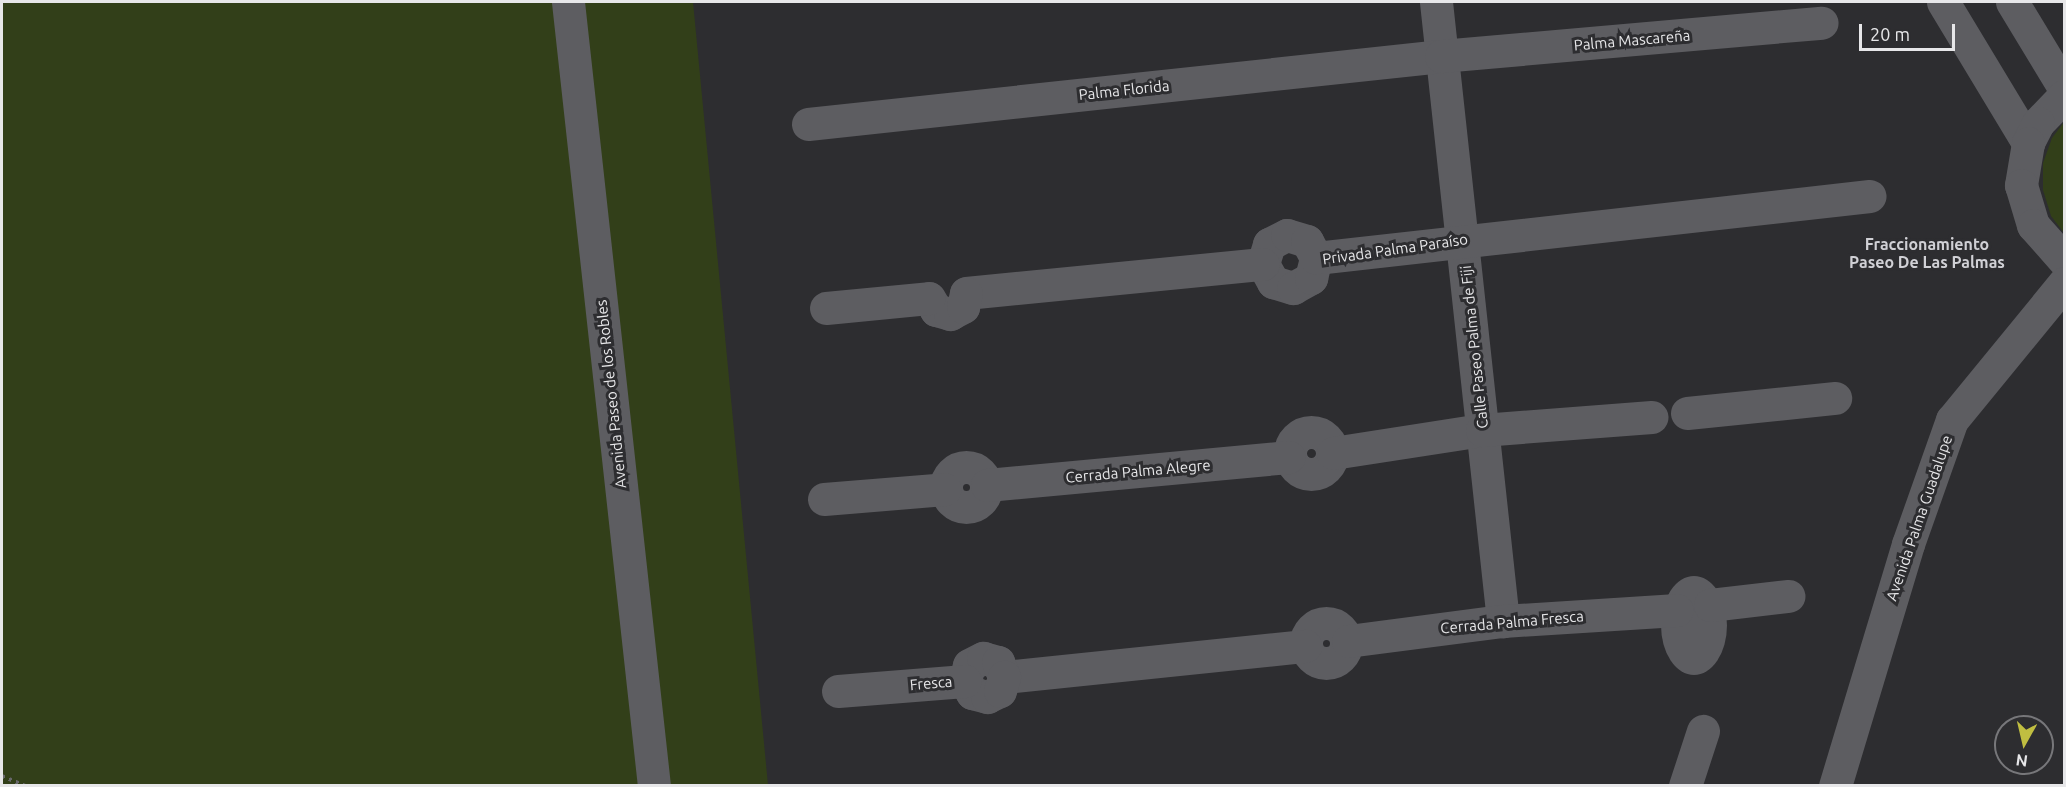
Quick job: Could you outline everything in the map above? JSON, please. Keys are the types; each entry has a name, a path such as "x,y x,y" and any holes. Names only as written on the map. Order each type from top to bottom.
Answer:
{"street":[{"name":"Avenida Paseo de los Robles","path":"568,2 654,786"},
{"name":"Calle Paseo Palma de Fiji","path":"1436,2 1503,621"},
{"path":"1943,2 2028,143"},
{"path":"2012,2 2064,88"},
{"name":"Palma Mascareña","path":"1441,56 1822,23"},
{"name":"Palma Florida","path":"808,124 1441,56"},
{"path":"2064,96 2038,123 2028,143 2022,164 2025,206 2045,242 2064,260"},
{"name":"Privada Palma Paraíso","path":"826,308 929,298 933,285 945,278 959,281 966,292 1263,264 1269,244 1287,235 1307,241 1316,258 1463,239 1870,196"},
{"name":"Avenida Palma Guadalupe","path":"1834,786 1908,544 1952,420 2064,284"},
{"name":"Cerrada Palma Alegre","path":"824,499 945,489 950,474 964,466 979,471 987,485 1289,457 1298,471 1313,475 1328,467 1333,453 1482,430 1653,417 1656,405 1667,398 1680,401 1687,412 1835,398"},
{"name":"Cerrada Palma Fresca","path":"965,681 969,665 982,658 998,662 1004,677 1305,646 1309,630 1324,621 1340,626 1348,641 1503,621 1677,610 1680,598 1691,592 1703,595 1710,605 1788,596"},
{"name":"Fresca","path":"838,691 965,681"},
{"path":"1685,786 1703,731"}],"path":[{"path":"2,776 26,786"}],"green space":[{"path":"2,2 693,2 768,785 2,786"},
{"path":"2064,122 2064,233 2051,216 2043,190 2043,163 2052,138"}],"district":[{"name":"Fraccionamiento Paseo De Las Palmas","path":"1927,253"}]}
